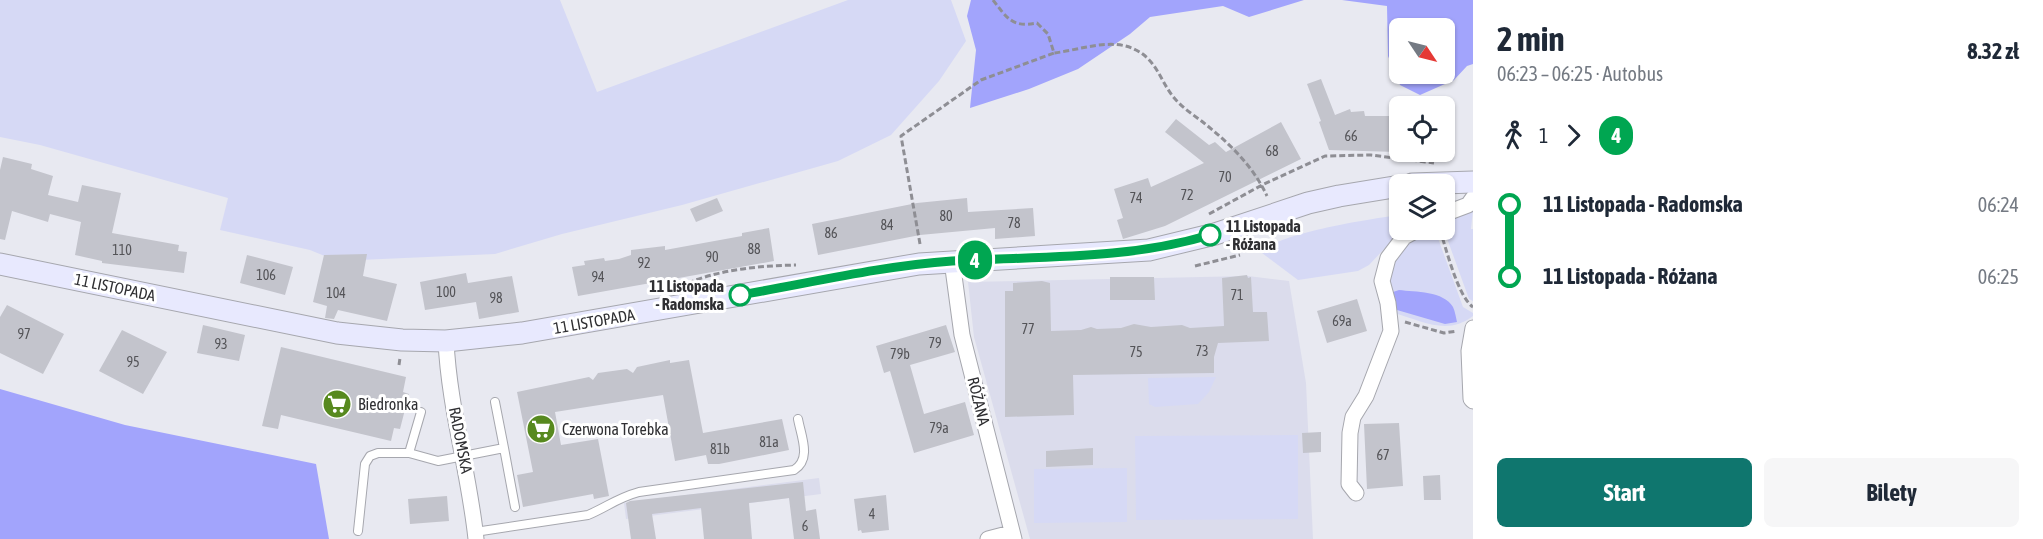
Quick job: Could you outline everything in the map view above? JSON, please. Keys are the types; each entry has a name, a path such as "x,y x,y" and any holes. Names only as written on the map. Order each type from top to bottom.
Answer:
{"main road":[{"path":"1455,183 1473,182"},
{"name":"11 LISTOPADA","path":"0,264 338,333 402,340 446,340 522,333 882,270 952,261 1029,259 1149,250 1215,234 1308,203 1339,195 1389,188"}],"street":[{"path":"1455,210 1468,205 1473,198"},
{"path":"1356,494 1348,484 1349,443 1353,417 1366,396 1391,331 1382,282 1388,258 1402,240"},
{"name":"RÓŻANA","path":"952,261 962,335 1012,536"},
{"path":"1473,329 1469,351 1471,399 1473,401"},
{"name":"RADOMSKA","path":"446,340 448,373 476,535"},
{"path":"988,539 1012,536"}],"lane":[{"path":"495,402 515,507"},
{"path":"409,453 421,412"},
{"path":"476,535 588,514 602,509 618,498 639,492 794,470 801,466 804,459 798,419"},
{"path":"358,531 365,464 370,456 378,453 409,453 438,461 504,448"}],"path":[{"path":"993,0 1014,24 1025,26 1037,23 1048,34 1054,53"},
{"path":"921,248 901,136 981,80 1054,53 1107,45 1135,49 1148,58 1157,69 1174,98 1241,156 1262,185"},
{"path":"1201,217 1325,156 1371,155 1442,164"},
{"path":"1444,240 1467,303 1473,307"},
{"path":"1195,266 1240,255"},
{"path":"679,287 708,275 766,265 801,264"},
{"path":"1390,316 1417,327 1444,333 1473,329"}],"shaded area":[{"path":"0,0 560,0 597,92 848,0 951,0 966,41 939,81 891,135 838,161 495,254 337,261 310,250 220,230 228,198 40,145 0,137"},
{"path":"971,0 1304,0 1249,17 1223,6 1150,17 1130,34 1078,69 1029,89 970,108 976,50 967,16"},
{"path":"1342,0 1473,0 1473,64 1467,66 1455,79 1455,18 1389,18 1389,58 1387,6"},
{"path":"1400,84 1445,84 1420,95"},
{"path":"1473,210 1471,229 1473,229 1473,301 1469,299 1448,240 1455,240 1455,217"},
{"path":"1389,217 1389,240 1393,240 1369,265 1358,271 1298,280 1262,253 1284,239 1348,223"},
{"path":"1414,240 1439,240 1463,307 1473,313 1473,316 1463,322 1444,326 1425,323 1394,313 1388,289 1394,256"},
{"path":"1248,276 1289,281 1306,383 1313,539 1030,539 974,337 968,282"},
{"path":"1399,290 1429,293 1443,298 1453,307 1457,322 1445,324 1397,310 1393,292"},
{"path":"1216,377 1209,392 1198,404 1155,407 1149,404 1148,378"},
{"path":"0,389 125,425 316,464 329,539 0,539"},
{"path":"1298,435 1298,519 1136,520 1135,436"},
{"path":"1127,468 1127,522 1034,523 1034,469"},
{"path":"819,478 821,494 626,519 624,503"}],"building":[{"path":"1321,79 1335,115 1350,109 1351,112 1364,111 1365,116 1389,116 1389,152 1329,150 1307,84"},
{"path":"1176,119 1209,145 1215,142 1226,152 1281,122 1301,159 1165,226 1123,239 1117,220 1123,218 1114,189 1148,178 1151,187 1204,163 1165,132"},
{"path":"3,157 32,164 31,169 53,176 48,195 78,202 82,185 121,193 112,233 179,245 178,251 187,252 184,273 102,263 102,261 75,255 81,222 50,214 48,222 12,211 5,240 0,239 0,170"},
{"path":"717,198 723,211 696,222 690,209"},
{"path":"967,198 968,212 1033,208 1035,236 995,239 995,228 920,235 818,255 812,224 917,203"},
{"path":"769,228 774,261 578,296 572,267 585,265 584,261 604,258 605,261 619,259 631,255 631,250 665,246 665,250 742,236 742,233"},
{"path":"367,254 363,276 397,284 387,321 338,310 334,319 325,318 327,306 313,302 324,255"},
{"path":"247,255 293,267 285,295 240,283"},
{"path":"466,273 468,283 512,276 519,312 479,319 476,302 425,310 420,282"},
{"path":"1247,275 1248,278 1251,277 1253,312 1267,312 1269,341 1218,343 1214,357 1214,373 1073,375 1074,415 1005,417 1005,291 1013,291 1013,283 1042,281 1050,283 1051,331 1081,330 1091,327 1121,328 1134,324 1151,327 1182,325 1190,328 1224,326 1222,278"},
{"path":"1110,277 1154,277 1155,300 1110,300"},
{"path":"1357,299 1367,331 1327,343 1317,311"},
{"path":"7,305 64,334 43,374 0,353 0,317"},
{"path":"203,325 245,335 239,361 197,353"},
{"path":"946,325 955,352 910,365 924,414 965,402 974,435 914,453 890,371 884,373 876,346"},
{"path":"122,330 167,352 143,394 99,371"},
{"name":"Biedronka","path":"281,347 406,377 403,392 409,394 400,429 394,428 391,441 281,415 278,429 262,426"},
{"path":"670,360 670,363 689,360 703,433 782,419 789,450 719,464 708,464 706,455 675,461 663,395 555,412 561,445 598,439 609,496 594,499 593,494 523,507 517,475 533,472 517,392 589,377 593,380 598,373 627,369 633,373 637,367"},
{"path":"1399,423 1403,486 1367,489 1364,424"},
{"path":"1321,432 1321,452 1303,453 1302,433"},
{"path":"1093,448 1093,465 1046,467 1046,451"},
{"path":"1440,475 1441,500 1424,500 1423,476"},
{"path":"803,482 806,511 816,509 820,539 794,539 789,498 749,503 752,539 704,539 701,508 652,514 656,539 631,539 626,503 630,501"},
{"path":"886,495 889,530 862,533 861,530 858,531 854,499"},
{"path":"447,496 449,521 410,524 408,499"}],"bus line":[{"name":"4","path":"740,295 919,264 1149,250 1210,235"}],"place":[{"name":"11 Listopada - Różana","path":"1210,235"},
{"name":"11 Listopada - Radomska","path":"740,295"},
{"name":"Biedronka","path":"337,404"},
{"name":"Czerwona Torebka","path":"541,429"}]}
